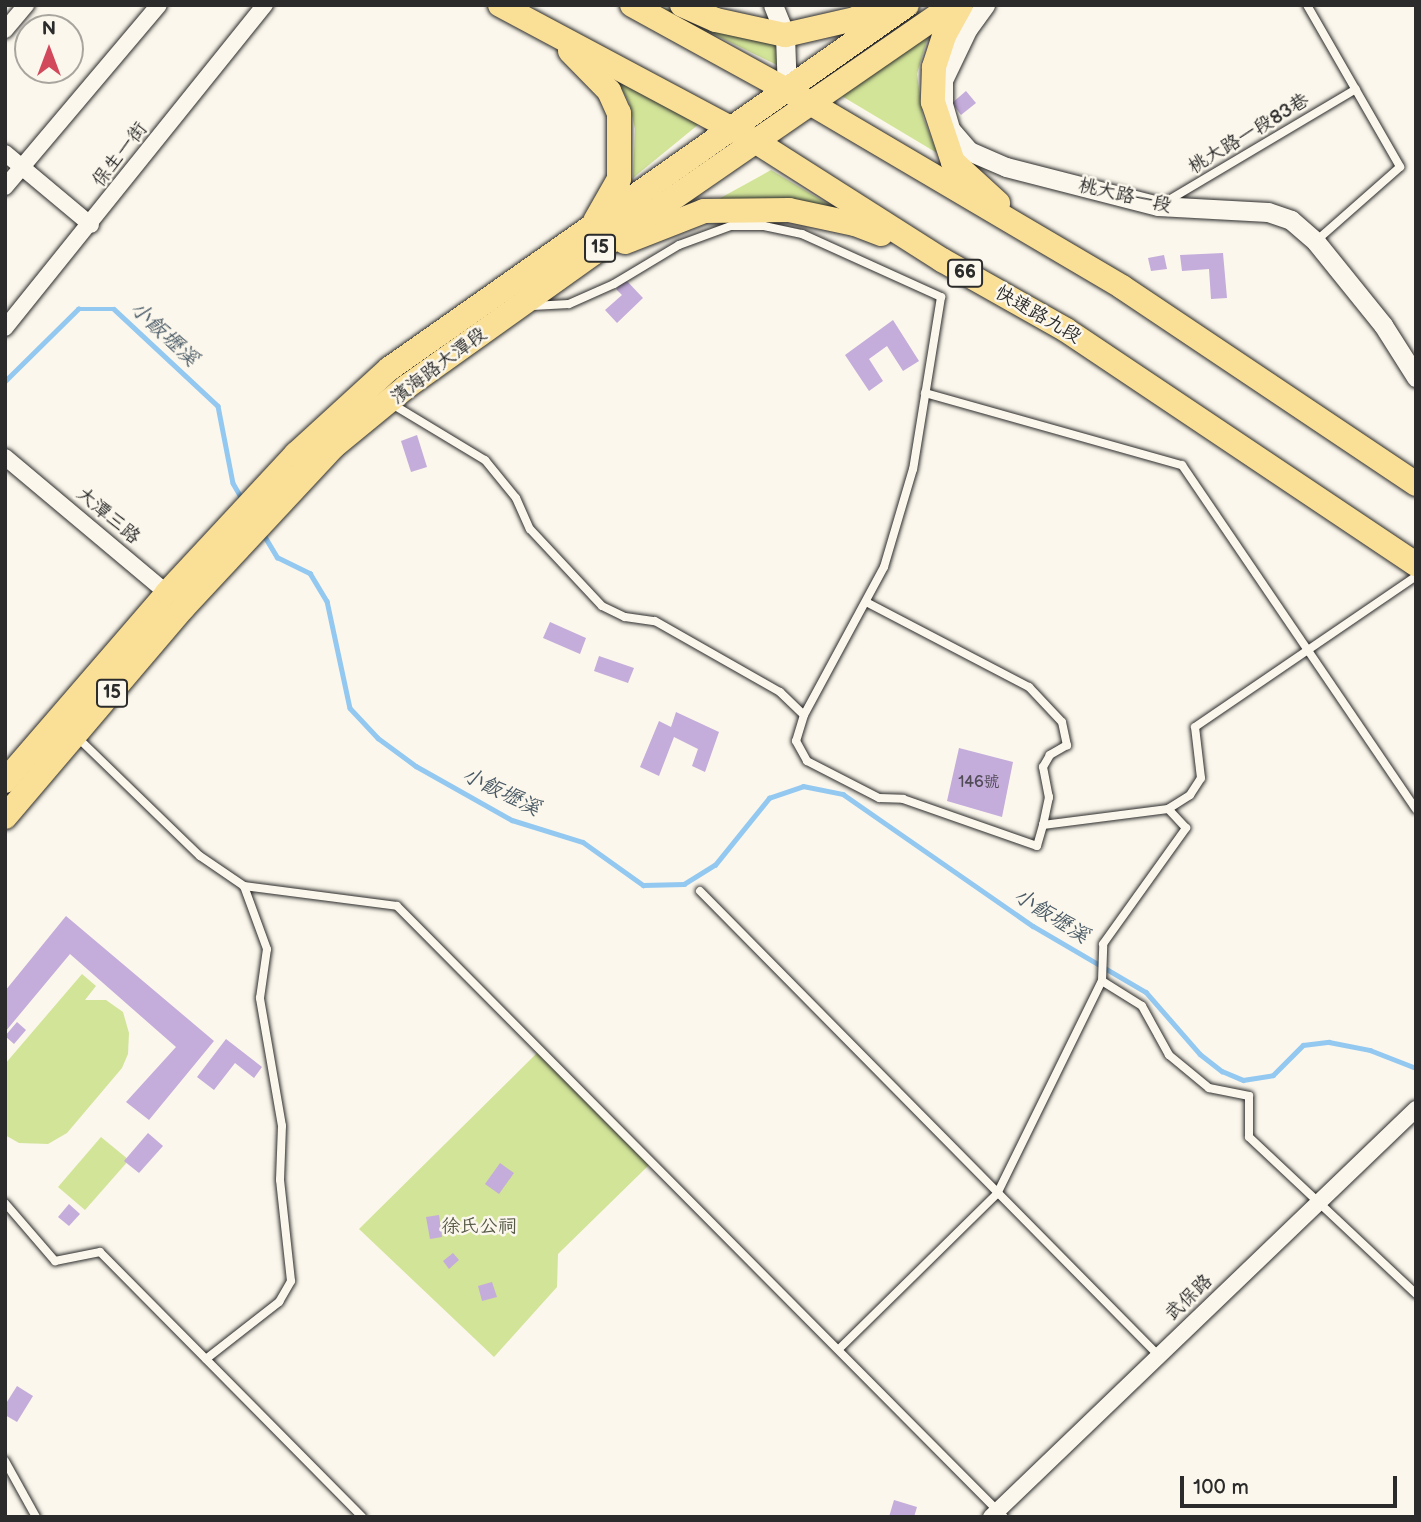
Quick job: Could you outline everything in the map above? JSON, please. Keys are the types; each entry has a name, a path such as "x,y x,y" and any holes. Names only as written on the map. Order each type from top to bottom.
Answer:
{"main road":[{"name":"快速路九段","path":"500,5 755,141 942,260 1066,330 1416,564"},
{"path":"632,5 810,103 1035,236 1225,353 1416,484"},
{"path":"682,5 716,19 786,35 855,19 882,5"},
{"name":"濱海路大潭段","path":"261,508 390,402 519,307 593,240 731,128 788,92 907,5"},
{"name":"濱海路大潭段","path":"5,781 261,508 372,384 593,240 755,141 953,5"},
{"path":"961,5 944,36 933,67 938,124 953,162 1035,236"},
{"path":"543,28 609,91 619,113 619,179 593,240"},
{"path":"593,240 704,211 789,210 855,224 942,260"},
{"name":"濱海路大潭段","path":"5,817 76,735 175,601"}],"street":[{"path":"5,30 26,5"},
{"path":"5,187 159,5"},
{"name":"保生一街","path":"5,328 91,225 264,5"},
{"path":"773,5 786,35 788,92"},
{"name":"桃大路一段","path":"985,5 968,28 943,80 943,104 950,129 969,151 1006,167 1158,206 1268,212 1291,220 1316,242 1383,325 1416,377"},
{"path":"5,153 91,225"},
{"name":"大潭三路","path":"5,457 175,601"},
{"name":"武保路","path":"997,1515 1416,1109"}],"lane":[{"path":"1307,5 1400,167 1316,242"},
{"name":"桃大路一段83巷","path":"1158,206 1356,89"},
{"path":"519,307 569,304 614,284 679,245 731,226 764,226 802,234 942,297 913,469 868,603 804,715 796,741 807,761 879,798 903,799 1037,846 1049,797 1043,767 1050,755 1067,746 1062,722 1029,687 868,603"},
{"path":"372,384 390,402 485,460 516,498 530,529 602,606 625,617 655,621 674,636 780,692 804,715"},
{"path":"925,393 1182,465 1311,649 1416,809"},
{"path":"1043,825 1168,809 1190,794 1201,778 1195,727 1416,576"},
{"path":"76,735 200,856 244,886 397,906 839,1349 997,1515"},
{"path":"839,1349 997,1194 1102,981 1103,944 1186,828 1168,809"},
{"path":"206,1359 279,1302 290,1282 280,1180 282,1126 260,998 267,949 244,886"},
{"path":"699,891 1159,1356"},
{"path":"1102,981 1142,1006 1169,1055 1209,1088 1249,1096 1249,1137 1416,1294"},
{"path":"5,1203 55,1261 100,1252 362,1517"},
{"path":"5,1461 36,1517"}],"green space":[{"path":"654,5 774,40 781,67"},
{"path":"932,22 917,74 923,117 937,153 840,95"},
{"path":"617,81 699,124 633,178 635,129 629,102"},
{"path":"771,170 833,207 715,201"},
{"path":"82,974 96,986 85,1000 106,1000 123,1012 129,1033 128,1054 122,1068 67,1133 48,1144 19,1143 5,1135 5,1064"},
{"name":"徐氏公祠","path":"537,1053 649,1165 558,1254 557,1287 494,1357 359,1229"},
{"path":"101,1137 129,1160 85,1210 58,1187"}],"building":[{"path":"966,91 976,103 961,115 952,103"},
{"path":"1223,253 1227,298 1211,299 1209,269 1182,271 1180,255"},
{"path":"1164,255 1167,269 1151,271 1148,258"},
{"path":"626,280 643,298 617,323 605,310 622,295 616,289"},
{"path":"893,320 919,361 903,371 887,346 869,359 883,381 869,391 845,355"},
{"path":"417,435 427,467 411,472 401,441"},
{"path":"550,622 586,638 580,654 543,638"},
{"path":"599,656 634,668 628,683 594,671"},
{"path":"676,712 719,732 705,772 692,766 698,749 674,737 659,776 640,767 659,721 671,727"},
{"path":"959,748 1013,762 1002,817 947,801"},
{"path":"66,916 214,1041 149,1120 126,1102 176,1047 70,954 5,1032 5,991"},
{"path":"17,1022 26,1030 14,1044 5,1036"},
{"path":"226,1039 262,1067 254,1078 235,1063 214,1090 197,1077"},
{"path":"148,1133 163,1146 139,1173 124,1161"},
{"path":"500,1163 514,1173 499,1194 485,1184"},
{"path":"69,1204 80,1214 69,1226 58,1217"},
{"path":"439,1215 442,1237 430,1239 426,1217"},
{"path":"453,1253 459,1260 449,1269 443,1261"},
{"path":"492,1282 497,1297 482,1301 478,1286"},
{"path":"17,1386 33,1396 17,1422 5,1415 5,1405"},
{"path":"894,1500 917,1507 914,1517 889,1517"}],"waterway":[{"name":"小飯壢溪","path":"5,381 78,309 114,309 218,406 233,483 243,500"},
{"name":"小飯壢溪","path":"264,535 277,557 310,573 327,601 350,708 378,738 416,766 512,820 583,842 643,885 684,884 715,865 769,798 803,786 843,794 1033,926 1146,992 1200,1054 1222,1071 1243,1080 1273,1075 1303,1045 1329,1042 1370,1050 1416,1068"}]}
